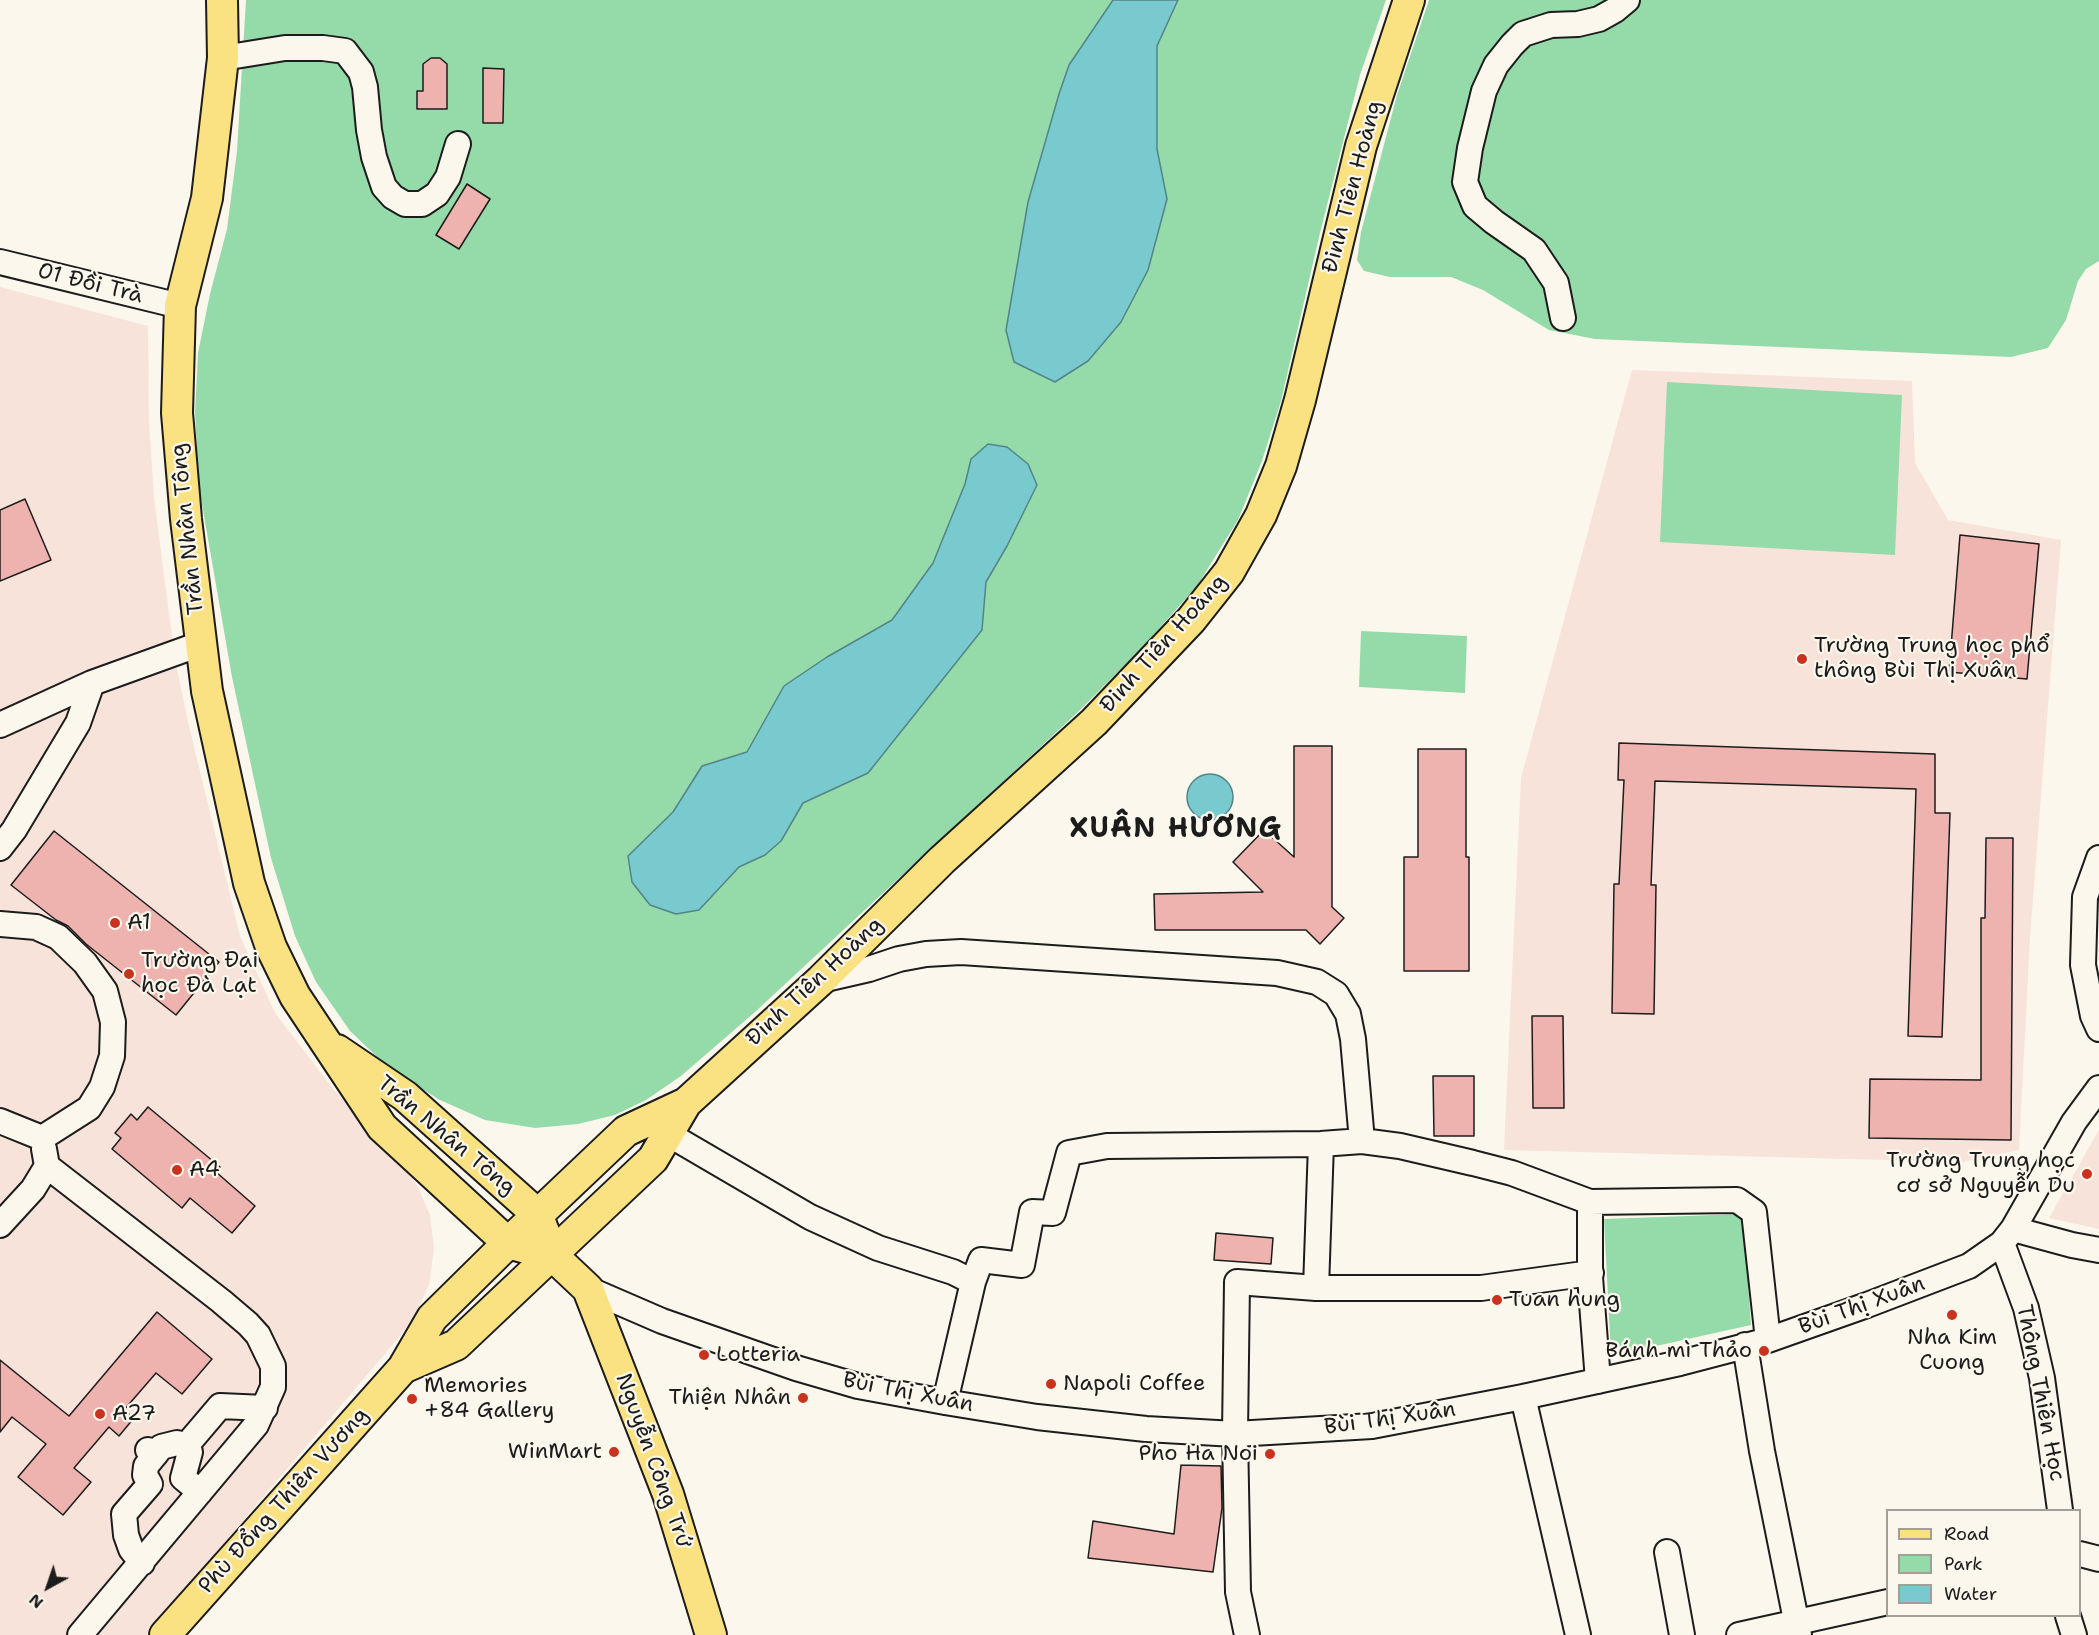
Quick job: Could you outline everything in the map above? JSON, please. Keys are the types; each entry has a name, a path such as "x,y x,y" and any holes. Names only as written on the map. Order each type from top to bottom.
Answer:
{"main road":[{"name":"Trần Nhân Tông","path":"222,0 223,58 207,198 180,306 177,412 200,644 207,692 249,883 271,947 295,996 322,1040 382,1127 507,1243"},
{"name":"Đinh Tiên Hoàng","path":"507,1243 626,1131 686,1103 821,980 942,860 1094,722 1191,620 1229,572 1261,515 1281,466 1300,400 1361,146 1409,0"},
{"name":"Trần Nhân Tông","path":"322,1040 405,1096 537,1214"},
{"name":"Đinh Tiên Hoàng","path":"552,1255 653,1159 686,1103"},
{"path":"537,1214 552,1255 588,1288"},
{"path":"507,1243 552,1255"},
{"name":"Phù Đổng Thiên Vương","path":"165,1635 404,1368 432,1318 507,1243"},
{"name":"Phù Đổng Thiên Vương","path":"404,1368 456,1345 552,1255"},
{"name":"Nguyễn Công Trứ","path":"588,1288 668,1494 711,1635"}],"street":[{"path":"1563,318 1556,283 1534,250 1475,206 1465,182 1470,148 1484,91 1496,65 1523,34 1551,25 1578,24 1599,19 1627,0"},
{"path":"223,58 285,48 323,48 345,51 361,72 374,157 384,187 393,197 405,204 422,204 436,194 448,177 458,144"},
{"name":"01 Đồi Trà","path":"0,262 180,306"},
{"path":"0,725 92,683 200,644"},
{"path":"0,848 14,830 78,723 92,683"},
{"path":"2099,858 2085,897 2083,965 2093,1016 2099,1029"},
{"path":"0,924 36,927 58,937 85,963 105,991 113,1022 112,1056 102,1087 88,1108 42,1138"},
{"path":"821,980 869,969 899,959 926,954 961,952 1277,973 1317,982 1335,994 1348,1014 1353,1039 1362,1141"},
{"name":"Bùi Thị Xuân","path":"588,1288 662,1321 796,1368 858,1386 945,1402 1038,1417 1146,1429 1235,1434 1372,1426 1523,1397 1680,1363 1756,1342 1867,1305 1969,1266 2008,1236 2074,1122 2099,1088"},
{"path":"0,1121 42,1138"},
{"path":"668,1134 810,1217 878,1248 953,1272 973,1282"},
{"path":"0,1225 33,1189 47,1166 42,1138"},
{"path":"945,1402 973,1282 981,1260 1022,1265 1032,1212 1053,1213 1069,1153 1107,1146 1321,1144 1362,1141 1400,1146 1512,1173 1590,1202 1737,1200 1754,1212 1756,1342 1762,1451 1797,1628"},
{"path":"1316,1288 1321,1144"},
{"path":"47,1166 221,1301 258,1335 273,1366 273,1387 256,1425 192,1485 142,1563 80,1635"},
{"path":"1590,1202 1591,1273 1598,1381"},
{"path":"2008,1236 2099,1250"},
{"name":"Thông Thiên Học","path":"2008,1236 2042,1378 2060,1509"},
{"path":"1247,1635 1238,1592 1235,1434 1237,1282 1316,1288 1481,1287 1591,1273"},
{"path":"1523,1397 1578,1635"},
{"path":"186,1446 220,1406 265,1408"},
{"path":"177,1443 186,1446 190,1452 192,1485 155,1487 150,1484 145,1475 151,1452 177,1443"},
{"path":"142,1563 131,1549 126,1535 124,1514 150,1484"},
{"path":"1667,1552 1682,1635"},
{"path":"2081,1554 2099,1559"},
{"path":"1740,1635 1797,1628 1886,1602"},
{"path":"2068,1617 2074,1635"}],"shaded area":[{"name":"Trường Đại học Đà Lạt","path":"0,287 148,326 149,421 154,498 175,659 240,936 275,1013 334,1090 391,1151 417,1185 430,1215 434,1249 429,1285 411,1323 146,1635 0,1635"},
{"name":"Trường Trung học phổ thông Bùi Thị Xuân","path":"1632,370 1912,381 1915,463 1948,520 2061,540 2030,937 2019,1150 1963,1162 1504,1150 1521,778"},
{"name":"Trường Trung học cơ sở Nguyễn Du","path":"2099,1130 2099,1229 2049,1218"}],"green space":[{"path":"246,0 1386,0 1360,75 1281,401 1262,461 1238,520 1197,586 1139,651 1077,713 755,1012 681,1076 646,1100 615,1115 578,1124 535,1128 485,1120 440,1100 391,1070 350,1031 316,982 295,936 271,858 232,677 199,487 195,412 198,353 227,229 237,151"},
{"path":"1429,0 2099,0 2099,261 2086,269 2078,281 2066,320 2048,348 2011,357 1595,339 1549,330 1483,290 1451,277 1390,277 1364,271 1357,260 1361,232 1397,95"},
{"path":"1667,382 1902,395 1895,555 1660,542"},
{"path":"1361,631 1467,636 1465,693 1359,687"},
{"path":"1743,1214 1751,1325 1611,1356 1604,1219"}],"water":[{"path":"1113,0 1178,0 1157,46 1157,149 1167,199 1148,270 1121,322 1088,361 1055,382 1014,362 1006,330 1028,202 1059,94 1069,65"},
{"path":"988,444 1007,447 1028,464 1037,485 1007,546 986,582 982,630 868,773 803,803 781,841 765,855 739,867 699,910 676,914 650,905 632,882 628,856 673,812 702,766 747,752 784,686 827,657 892,620 933,563 965,484 971,459"},
{"path":"1210,774 1226,781 1233,797 1226,813 1210,820 1194,813 1187,797 1194,781"}],"building":[{"path":"431,58 440,58 447,64 447,109 417,109 417,91 423,91 423,64"},
{"path":"483,68 504,69 503,123 483,123"},
{"path":"467,184 490,199 459,249 436,235"},
{"path":"25,499 51,560 0,581 0,510"},
{"path":"1960,535 2039,544 2027,679 1949,672"},
{"path":"1619,743 1935,754 1935,813 1950,813 1942,1037 1908,1036 1916,789 1655,781 1651,885 1656,885 1654,1014 1612,1013 1614,884 1619,884 1624,780 1618,780"},
{"path":"1294,746 1332,746 1332,907 1344,918 1320,944 1306,930 1155,930 1154,894 1263,892 1233,862 1264,830 1294,857"},
{"path":"1418,749 1466,749 1469,971 1404,971 1404,857 1418,857"},
{"name":"A1","path":"54,831 219,962 176,1015 86,944 68,926 56,920 11,885"},
{"path":"1986,838 2013,838 2011,1140 1869,1138 1870,1079 1981,1080 1981,918 1985,918"},
{"path":"1532,1016 1563,1016 1564,1108 1533,1108"},
{"path":"1433,1076 1474,1076 1474,1136 1434,1136"},
{"name":"A4","path":"148,1107 220,1167 216,1172 255,1206 232,1233 190,1198 182,1208 112,1149 121,1138 115,1133 131,1114 137,1120"},
{"path":"1216,1233 1273,1238 1271,1264 1214,1260"},
{"name":"A27","path":"157,1312 212,1359 182,1394 156,1373 124,1410 134,1418 119,1436 109,1427 74,1468 91,1482 63,1515 18,1477 46,1444 12,1417 0,1432 0,1360 69,1416"},
{"path":"1181,1465 1221,1466 1222,1508 1213,1572 1088,1558 1093,1521 1174,1534"}],"place":[{"name":"Trường Trung học phổ thông Bùi Thị Xuân","path":"1802,659"},
{"name":"A1","path":"115,923"},
{"name":"Trường Đại học Đà Lạt","path":"129,974"},
{"name":"A4","path":"177,1170"},
{"name":"Trường Trung học cơ sở Nguyễn Du","path":"2087,1174"},
{"name":"Tuan hung","path":"1497,1300"},
{"name":"Nha Kim Cuong","path":"1952,1315"},
{"name":"Bánh mì Thảo","path":"1764,1351"},
{"name":"Lotteria","path":"704,1355"},
{"name":"Napoli Coffee","path":"1051,1384"},
{"name":"Thiện Nhân","path":"803,1398"},
{"name":"Memories +84 Gallery","path":"412,1399"},
{"name":"A27","path":"100,1414"},
{"name":"WinMart","path":"614,1452"},
{"name":"Pho Ha Noi","path":"1270,1454"}],"district":[{"name":"XUÂN HƯƠNG","path":"1176,830"}]}
